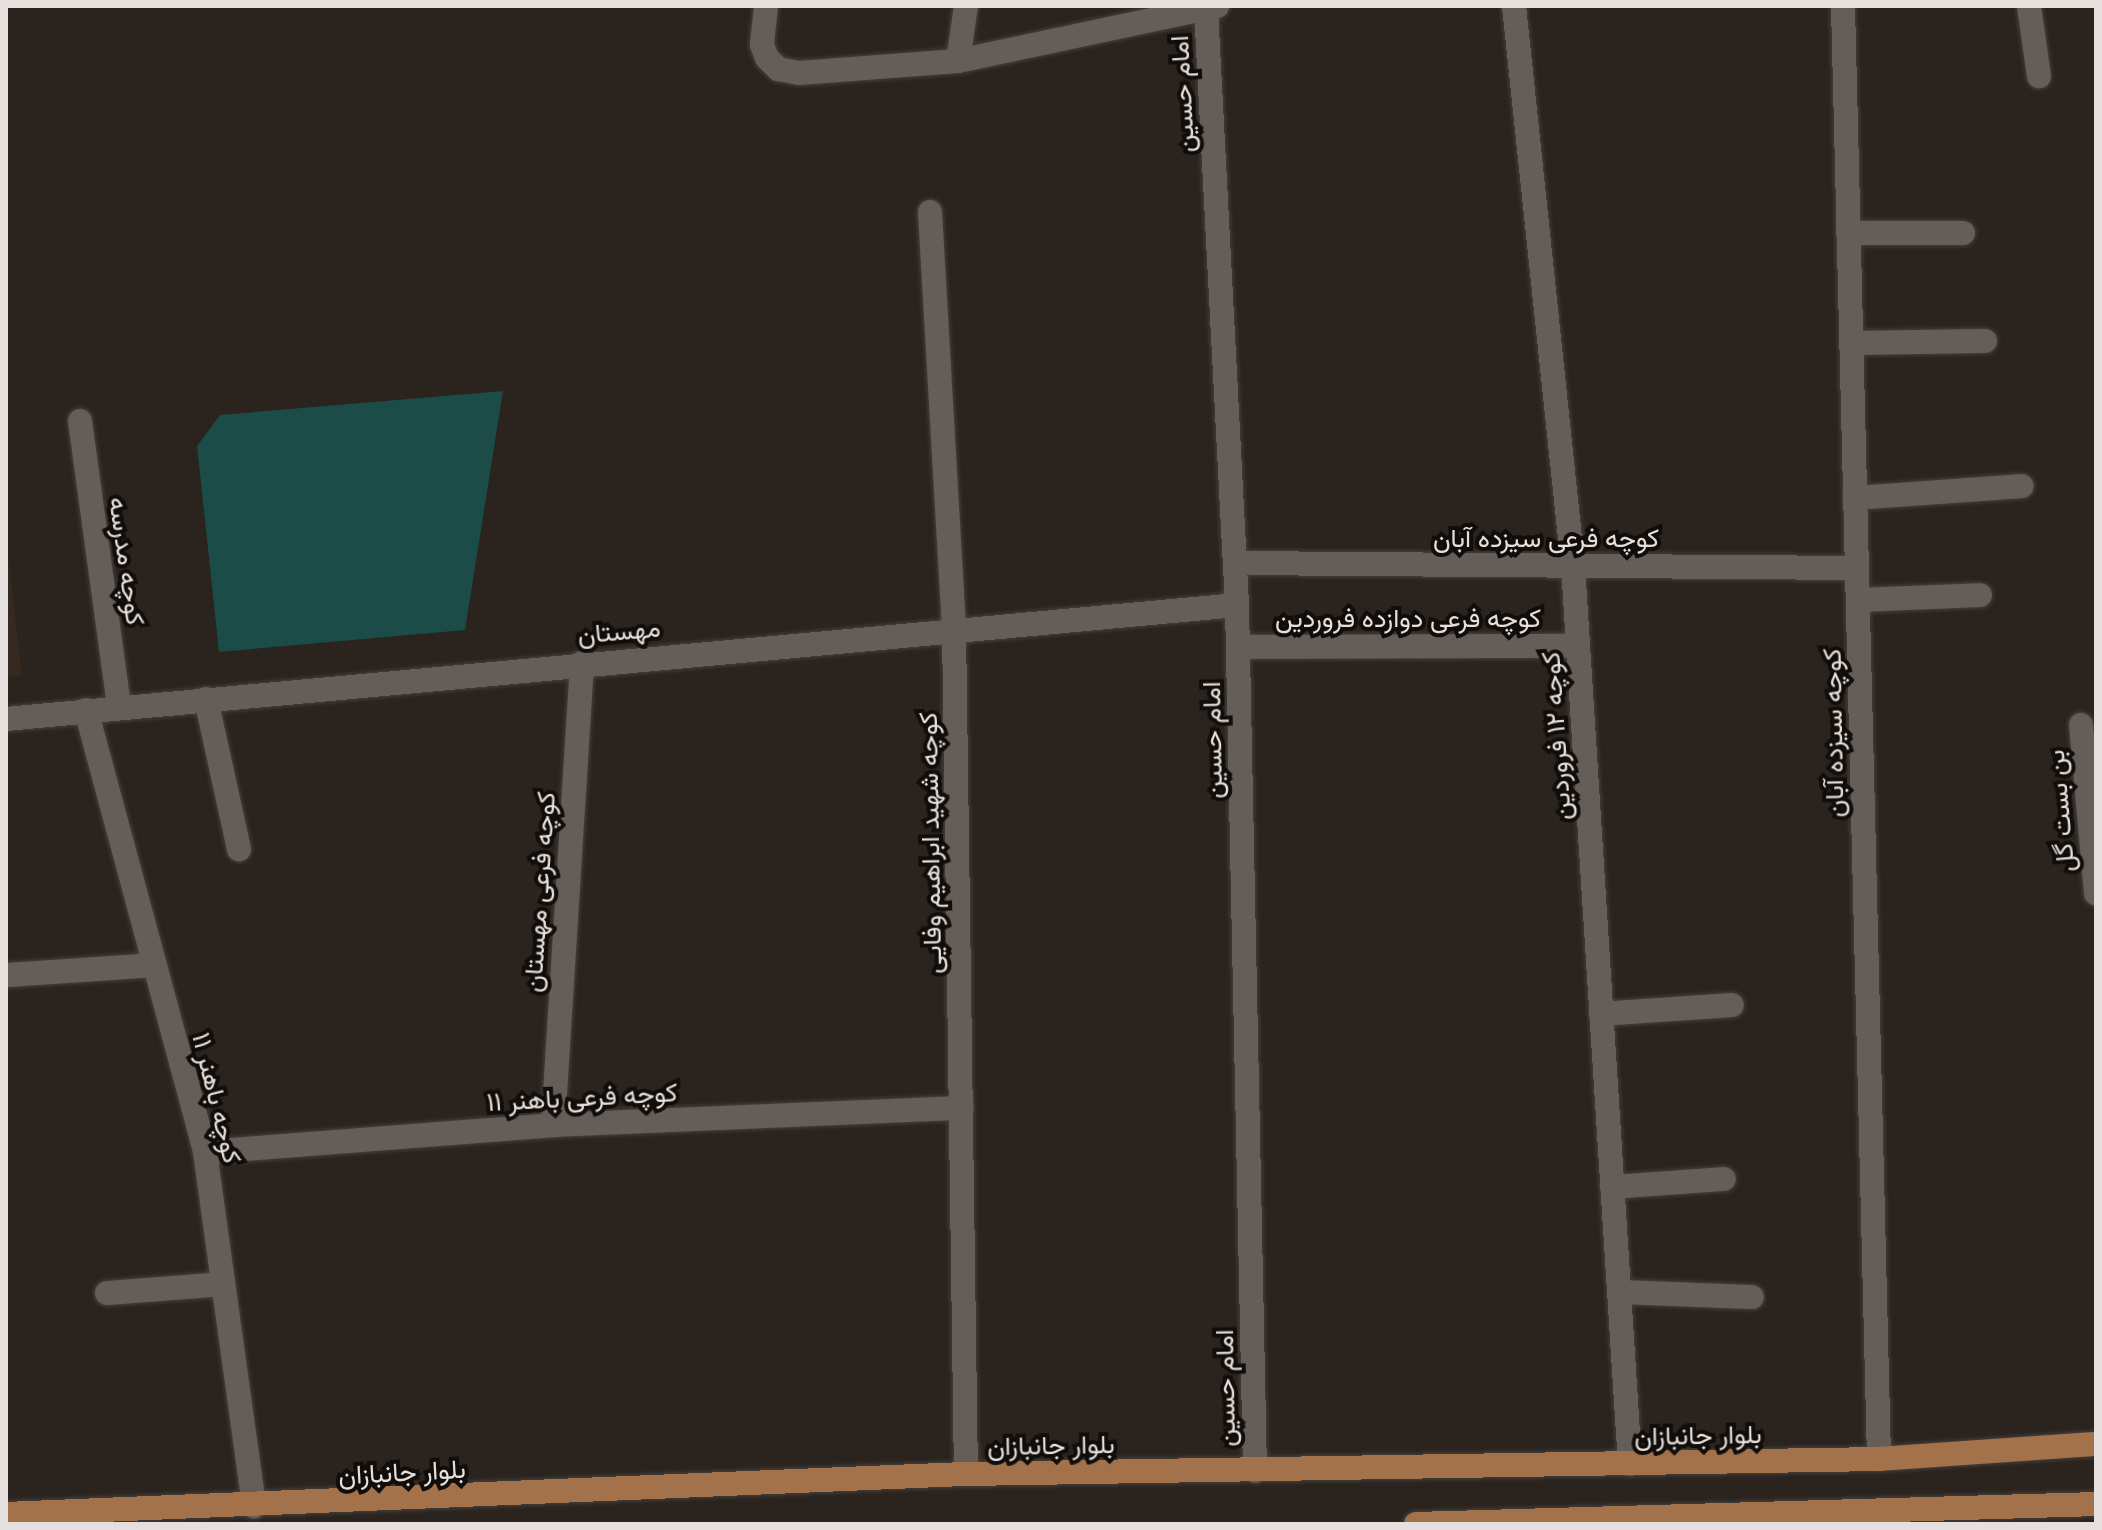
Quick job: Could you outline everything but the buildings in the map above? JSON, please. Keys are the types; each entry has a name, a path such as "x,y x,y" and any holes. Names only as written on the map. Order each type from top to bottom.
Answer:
{"main road":[{"name":"بلوار جانبازان","path":"6,1514 254,1507 966,1474 1879,1459 2096,1444"},
{"path":"1416,1524 1766,1519 2096,1504"}],"street":[{"path":"766,6 762,45 778,69 799,73 958,61 1212,8"},
{"path":"958,61 966,6"},
{"name":"کوچه ۱۲ فروردین","path":"1514,6 1573,566 1630,1464"},
{"name":"کوچه سیزده آبان","path":"1843,6 1879,1459"},
{"path":"2029,6 2039,76"},
{"name":"امام حسین","path":"1212,8 1237,605 1255,1471"},
{"name":"کوچه شهید ابراهیم وفایی","path":"930,212 954,628 966,1474"},
{"path":"1848,233 1963,233"},
{"path":"1851,343 1985,341"},
{"name":"کوچه مدرسه","path":"80,421 119,707"},
{"path":"1855,498 2022,486"},
{"name":"کوچه فرعی سیزده آبان","path":"1235,563 1857,568"},
{"path":"1858,600 1980,595"},
{"name":"مهستان","path":"6,719 954,628 1237,605"},
{"name":"کوچه فرعی دوازده فروردین","path":"1238,647 1578,646"},
{"name":"کوچه فرعی مهستان","path":"553,1125 582,663"},
{"path":"206,699 239,849"},
{"name":"کوچه باهنر ۱۱","path":"86,710 205,1152 254,1507"},
{"name":"بن بست گل","path":"2081,725 2096,893"},
{"path":"9,975 155,965"},
{"path":"1601,1014 1732,1005"},
{"name":"کوچه فرعی باهنر ۱۱","path":"205,1152 553,1125 962,1108"},
{"path":"1612,1187 1724,1179"},
{"path":"107,1293 223,1284"},
{"path":"1619,1292 1752,1297"}],"shaded area":[{"path":"6,538 22,675 6,676"}]}
